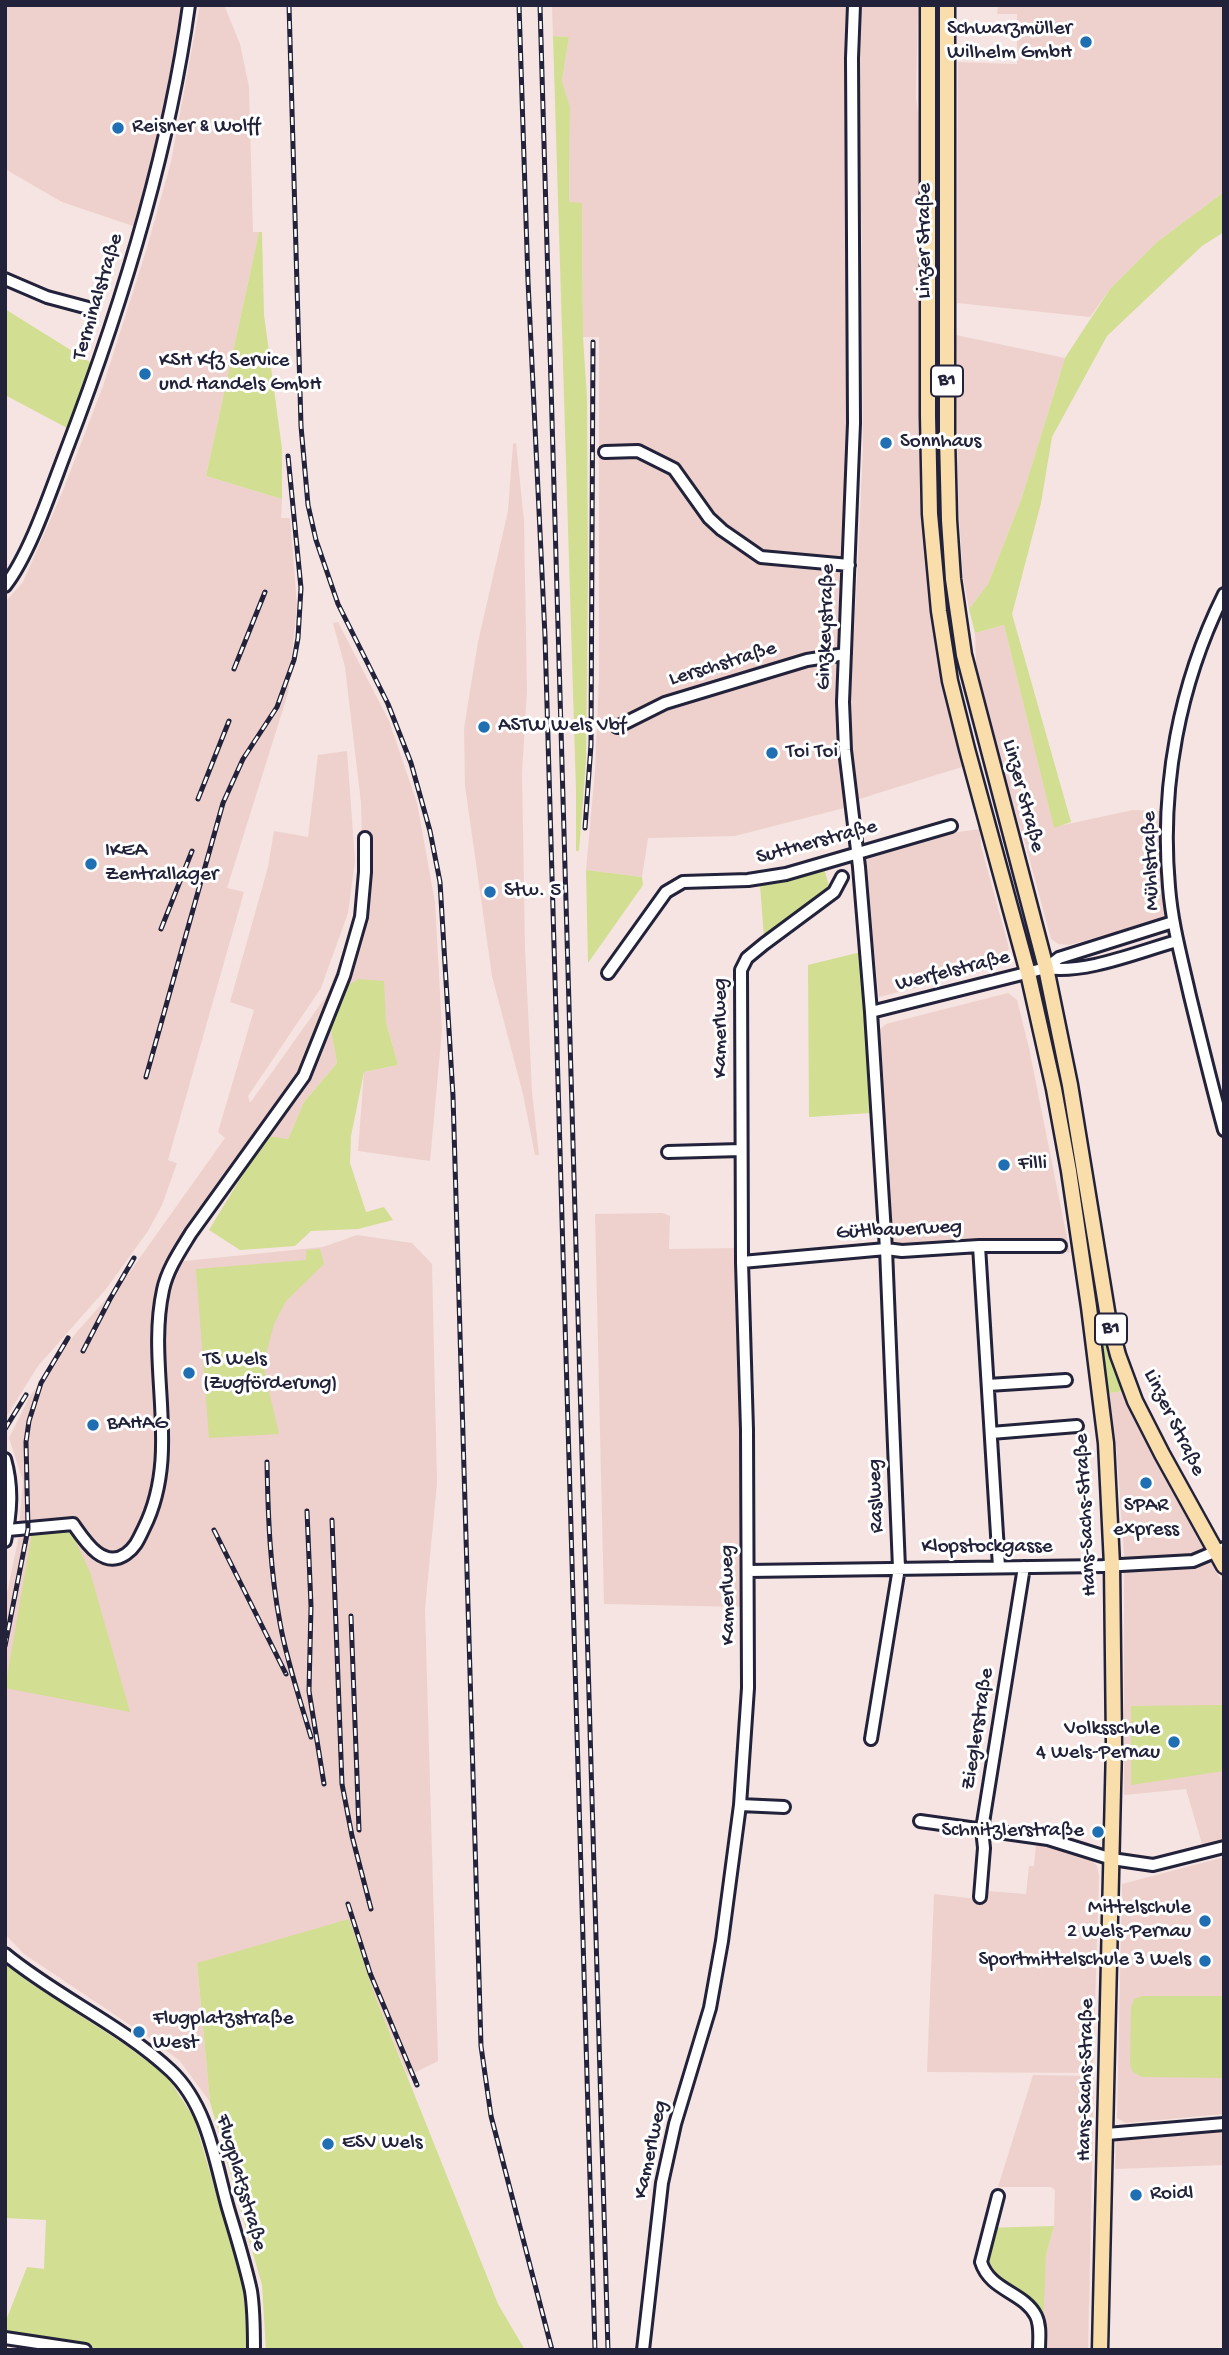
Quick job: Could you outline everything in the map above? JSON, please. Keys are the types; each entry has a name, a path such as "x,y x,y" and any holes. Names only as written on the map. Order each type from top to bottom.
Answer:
{"main road":[{"name":"Linzer Straße","path":"928,5 928,416 933,563 950,681 1028,972 1054,1089 1069,1171 1101,1392"},
{"name":"Linzer Straße","path":"947,5 947,437 953,579 964,655 1046,968 1070,1085 1108,1317 1118,1355 1140,1411 1220,1550 1224,1566"},
{"name":"Hans-Sachs-Straße","path":"1100,2350 1114,1745 1112,1566 1101,1392"}],"street":[{"name":"Terminalstraße","path":"5,586 21,560 59,471 117,308 161,148 189,5"},
{"name":"Ginzkeystraße","path":"854,5 854,423 845,654 845,750 871,1013 886,1249"},
{"path":"5,279 47,297 92,309"},
{"path":"605,452 638,451 674,469 709,518 761,557 849,565"},
{"name":"Mühlstraße","path":"1224,594 1190,677 1181,709 1175,743 1167,857 1173,922 1224,1130"},
{"name":"Lerschstraße","path":"617,727 665,703 807,660 845,654"},
{"name":"Suttnerstraße","path":"608,973 667,892 683,882 764,878 786,874 951,826"},
{"path":"5,1459 11,1490 6,1535 73,1524 86,1543 102,1557 123,1556 134,1548 158,1491 163,1434 159,1331 163,1289 174,1260 191,1233 304,1076 344,976 360,917 365,872 365,838"},
{"name":"Kamerlweg","path":"643,2350 662,2183 675,2124 710,2008 740,1805 748,1688 741,970 747,958 834,892 842,877"},
{"name":"Werfelstraße","path":"1046,968 1059,958 1173,922"},
{"name":"Werfelstraße","path":"871,1013 1028,972 1046,968 1065,971 1177,941"},
{"path":"668,1152 741,1150"},
{"path":"979,1246 999,1567"},
{"name":"Gütlbauerweg","path":"742,1262 886,1249 902,1251 979,1246 1060,1246"},
{"name":"Raslweg","path":"871,1739 900,1568 886,1249"},
{"path":"988,1385 1066,1380"},
{"path":"991,1433 1077,1426"},
{"name":"Klopstockgasse","path":"748,1571 1112,1566 1193,1561 1220,1550"},
{"name":"Zieglerstraße","path":"980,1897 984,1848 982,1829 1024,1567"},
{"path":"740,1805 784,1807"},
{"path":"920,1821 1048,1839 1112,1859 1153,1865 1224,1847"},
{"name":"Flugplatzstraße","path":"5,1954 29,1974 154,2056 175,2075 190,2094 202,2116 251,2292 254,2350"},
{"path":"1107,2134 1224,2124"},
{"path":"998,2196 981,2262 991,2281 1036,2316 1039,2350"},
{"path":"5,2338 85,2350"}],"shaded area":[{"path":"5,5 181,5 171,74 136,227 62,202 5,169"},
{"path":"200,5 224,5 240,44 249,87 253,232 259,232 206,476 282,499 281,518 290,518 297,605 288,693 227,888 244,892 168,1160 177,1163 162,1205 148,1231 106,1289 38,1366 5,1419 5,602 23,582 62,493 103,386 171,162"},
{"path":"552,5 847,5 848,437 836,689 838,753 844,808 735,836 648,838 642,877 586,870 595,771 599,678 599,337 583,337 582,203 569,203 570,108 562,81 569,37 553,36"},
{"path":"860,5 918,5 916,97 921,138 922,487 932,615 965,766 856,800 850,692 863,447 858,109"},
{"path":"998,5 1224,5 1224,192 1157,242 1110,289 1090,317 957,303 958,62 1017,64 1017,14 997,14"},
{"path":"956,335 1065,358 1021,500 988,584 969,609 963,577 958,500"},
{"path":"516,443 524,521 527,690 522,773 525,949 532,1092 539,1155 535,1155 523,1094 492,976 465,786 464,728 478,642 508,511 513,444"},
{"path":"338,622 389,721 417,803 435,902 442,1030 430,1161 358,1151 364,1072 398,1065 386,1022 383,981 329,1019 337,1063 304,1102 288,1139 266,1137 175,1262 323,1247 357,1235 412,1243 432,1264 437,1483 425,1609 438,2061 408,2076 375,1996 197,1963 210,2102 180,2061 24,1954 5,1934 5,1603 18,1540 23,1481 9,1438 30,1396 76,1333 129,1273 225,1138 218,1132 254,1010 230,1002 268,867 274,831 308,837 318,755 347,751 355,861 348,913 321,988 248,1096 250,1103 327,995 352,932 363,881 361,803 345,667 333,623"},
{"path":"1004,625 1054,827 1133,810 1162,811 1161,872 1168,917 1069,945 1058,944 1051,939 1026,846 993,742 976,664 975,633"},
{"path":"980,829 981,846 1009,948 1004,960 991,969 879,997 864,858 936,835"},
{"path":"1008,993 1017,1000 1029,1048 1070,1253 1057,1249 981,1248 889,1255 879,1030 886,1024"},
{"path":"662,1213 670,1216 669,1249 738,1248 743,1607 604,1604 595,1214"},
{"path":"1124,1391 1164,1477 1224,1585 1224,1839 1202,1844 1186,1789 1124,1795 1124,1553 1116,1443 1109,1393"},
{"path":"1036,1844 1091,1859 1097,1866 1099,1876 1093,2073 927,2072 934,1894 977,1899 987,1891 1026,1894 1029,1866 1034,1866"},
{"path":"1221,1858 1224,1860 1224,2114 1126,2123 1117,2118 1122,1884"},
{"path":"1033,2075 1094,2076 1088,2350 1035,2350 1046,2255 1054,2226 1055,2190 1051,2187 998,2187"},
{"path":"1224,2131 1224,2165 1115,2169 1116,2137"}],"green space":[{"path":"553,36 569,37 562,81 570,107 569,202 582,203 588,577 586,760 579,851 576,851"},
{"path":"1224,192 1224,232 1202,246 1107,336 1052,437 1041,503 1012,614 1071,822 1054,828 1004,625 975,633 969,609 988,584 1021,500 1065,358 1110,289 1157,242"},
{"path":"259,232 262,232 264,315 282,449 282,499 206,476"},
{"path":"5,309 93,364 69,429 5,395"},
{"path":"824,868 830,890 764,937 760,885"},
{"path":"586,870 642,877 643,885 588,963"},
{"path":"861,952 870,1113 809,1117 808,965"},
{"path":"359,979 384,981 386,1022 398,1065 364,1072 351,1136 350,1163 366,1212 384,1207 393,1220 358,1229 311,1231 295,1246 240,1250 209,1230 266,1136 288,1139 304,1102 337,1063 329,1019 344,987"},
{"path":"320,1249 324,1264 286,1301 274,1324 263,1365 279,1434 209,1438 196,1269 306,1260 306,1250"},
{"path":"1090,1250 1103,1322 1124,1391 1109,1393 1087,1251"},
{"path":"70,1529 90,1572 130,1712 5,1688 32,1532"},
{"path":"1223,1705 1224,1771 1131,1785 1131,1706"},
{"name":"ESV Wels","path":"349,1919 375,1996 498,2304 525,2350 266,2350 262,2285 210,2102 197,1963"},
{"path":"5,1964 167,2076 194,2118 244,2289 247,2350 108,2350 5,2333 5,2323 27,2267 44,2269 46,2220 5,2218"},
{"path":"1142,1996 1224,1996 1224,2078 1142,2077 1133,2072 1130,2065 1131,2008 1134,1999"},
{"path":"1054,2226 1046,2255 1043,2325 986,2280 981,2274 977,2257 984,2228"}],"railway":[{"path":"289,5 301,426 308,505 316,540 338,604 388,704 411,763 430,831 440,882 453,1096 481,2046 491,2116 552,2350"},
{"path":"519,5 528,281 545,636 595,2350"},
{"path":"540,5 608,2350"},
{"path":"585,828 591,745 593,342"},
{"path":"146,1077 223,803 243,759 277,707 294,660 301,588 288,456"},
{"path":"234,669 265,592"},
{"path":"198,799 229,721"},
{"path":"161,929 192,851"},
{"path":"83,1351 134,1258"},
{"path":"5,1646 28,1529 26,1442 29,1421 41,1383 68,1338"},
{"path":"5,1429 26,1395"},
{"path":"267,1462 270,1543 277,1603 286,1652 311,1737"},
{"path":"307,1511 311,1606 309,1691 324,1784"},
{"path":"332,1520 342,1784 371,1909"},
{"path":"214,1530 286,1674"},
{"path":"351,1616 359,1830"},
{"path":"348,1904 370,1973 417,2085"}],"place":[{"name":"Schwarzmüller Wilhelm GmbH","path":"1086,42"},
{"name":"Reisner & Wolff","path":"118,128"},
{"name":"KSH Kfz Service und Handels GmbH","path":"145,374"},
{"name":"Sonnhaus","path":"886,443"},
{"name":"ASTW Wels Vbf","path":"484,727"},
{"name":"Toi Toi","path":"772,753"},
{"name":"IKEA Zentrallager","path":"91,864"},
{"name":"Stw. 5","path":"490,892"},
{"name":"Filli","path":"1004,1165"},
{"name":"TS Wels (Zugförderung)","path":"189,1373"},
{"name":"BAHAG","path":"93,1425"},
{"name":"SPAR express","path":"1146,1483"},
{"name":"Volksschule 4 Wels-Pernau","path":"1174,1742"},
{"name":"Schnitzlerstraße","path":"1098,1832"},
{"name":"Mittelschule 2 Wels-Pernau","path":"1205,1921"},
{"name":"Sportmittelschule 3 Wels","path":"1205,1961"},
{"name":"Flugplatzstraße West","path":"139,2032"},
{"name":"ESV Wels","path":"328,2144"},
{"name":"Roidl","path":"1136,2195"}]}
